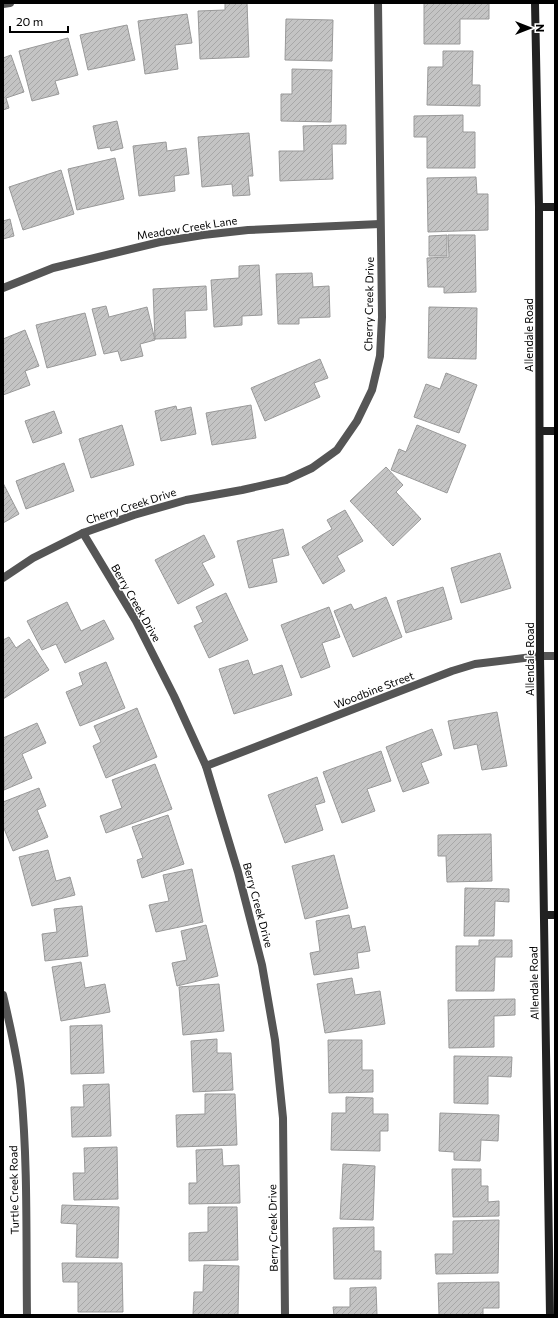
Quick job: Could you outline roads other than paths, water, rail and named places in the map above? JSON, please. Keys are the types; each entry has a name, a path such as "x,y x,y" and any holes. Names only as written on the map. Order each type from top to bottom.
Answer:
{"main road":[{"name":"Allendale Road","path":"535,3 539,207 540,656 544,915 551,1174 550,1315"},
{"path":"539,207 555,207"},
{"path":"540,431 555,431"},
{"path":"544,915 555,915"}],"street":[{"path":"3,4 10,3"},
{"name":"Cherry Creek Drive","path":"3,578 33,558 83,533 134,515 186,500 286,480 312,468 337,450 357,422 372,390 380,356 382,317 378,3"},
{"name":"Meadow Creek Lane","path":"3,288 53,268 160,242 248,230 380,224"},
{"name":"Berry Creek Drive","path":"83,533 136,621 174,696 206,766 238,872 262,965 275,1040 283,1118 285,1315"},
{"name":"Woodbine Street","path":"206,766 452,671 475,664 540,656 555,656"},
{"name":"Turtle Creek Road","path":"3,995 11,1028 21,1089 26,1159 27,1315"}]}
